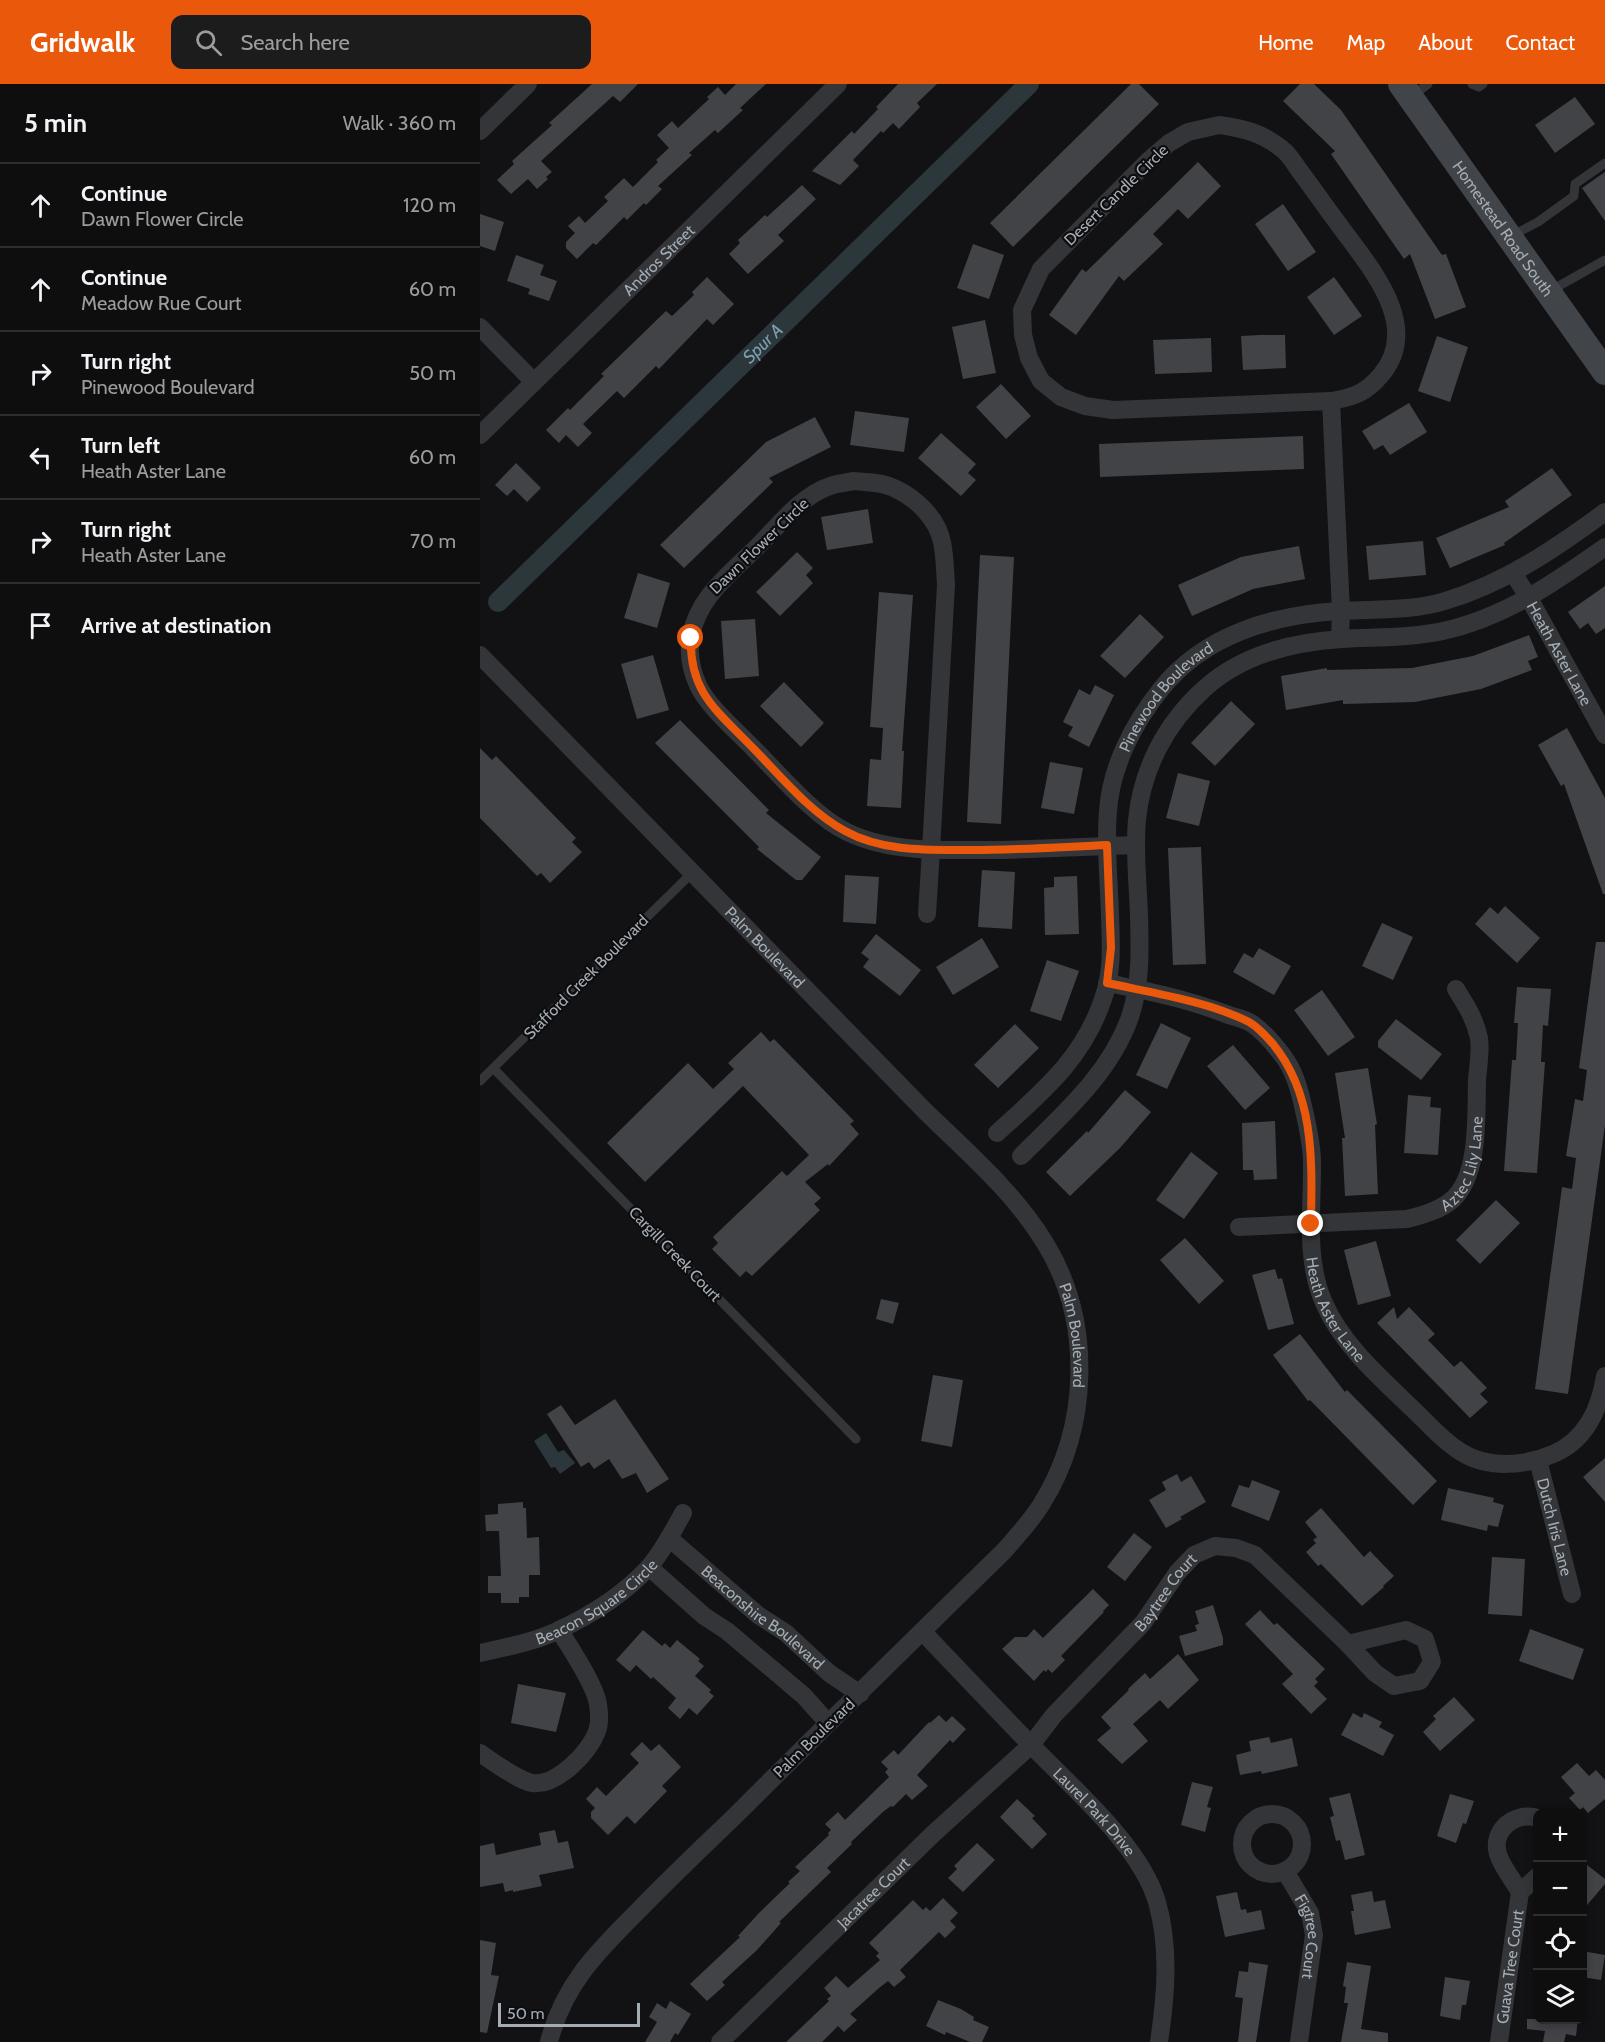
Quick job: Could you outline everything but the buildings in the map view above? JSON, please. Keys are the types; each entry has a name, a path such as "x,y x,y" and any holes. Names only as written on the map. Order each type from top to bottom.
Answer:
{"main road":[{"name":"Homestead Road South","path":"1413,88 1510,237 1605,372"}],"street":[{"path":"480,131 528,84"},
{"name":"Andros Street","path":"480,435 837,84"},
{"name":"Desert Candle Circle","path":"1219,125 1242,128 1266,137 1284,150 1385,291 1396,321 1396,344 1390,364 1372,386 1353,397 1331,401 1113,410 1085,406 1061,397 1041,381 1029,358 1023,335 1022,310 1041,269 1139,169 1169,143 1188,132 1219,125"},
{"path":"480,327 534,382"},
{"path":"1331,401 1341,611 1340,639"},
{"name":"Dawn Flower Circle","path":"927,914 931,850 946,585 942,542 933,519 919,503 894,488 863,482 830,486 809,497 793,510 706,598 696,616 691,638 690,658 698,687 718,713 814,808 844,831 868,841 897,848 931,850"},
{"name":"Pinewood Boulevard","path":"997,1133 1060,1074 1078,1051 1094,1023 1104,998 1111,948 1108,809 1118,766 1132,733 1162,688 1188,662 1214,644 1236,633 1270,621 1341,611 1407,608 1445,601 1491,584 1541,556 1605,512"},
{"name":"Pinewood Boulevard","path":"1021,1156 1094,1080 1126,1026 1137,989 1141,955 1136,844 1137,819 1146,777 1167,731 1205,687 1233,668 1273,650 1340,639 1408,637 1441,631 1500,613 1548,587 1605,547"},
{"name":"Heath Aster Lane","path":"1513,573 1605,735"},
{"name":"Palm Boulevard","path":"480,655 996,1181 1045,1244 1064,1286 1076,1327 1080,1373 1072,1434 1054,1481 1030,1522 1004,1551 593,1957 564,1999 555,2019 549,2042"},
{"path":"931,850 1002,850 1136,844"},
{"name":"Heath Aster Lane","path":"1107,983 1195,1002 1250,1023 1268,1038 1285,1058 1298,1083 1309,1133 1312,1158 1312,1261 1323,1302 1338,1330 1358,1354 1445,1441 1462,1454 1485,1461 1515,1464 1538,1460 1559,1452 1578,1439 1590,1422 1599,1404 1605,1376"},
{"name":"Aztec Lily Lane","path":"1239,1227 1407,1219 1431,1212 1454,1199 1466,1180 1472,1159 1479,1041 1472,1015 1456,989"},
{"path":"1042,1093 1063,1113"},
{"name":"Dutch Iris Lane","path":"1538,1460 1572,1594"},
{"name":"Beacon Square Circle","path":"480,1653 559,1630 607,1602 649,1567 683,1513"},
{"name":"Beaconshire Boulevard","path":"669,1538 758,1615 786,1633 829,1673 860,1694"},
{"name":"Baytree Court","path":"1031,1745 1054,1715 1143,1623 1177,1573 1194,1556 1215,1546 1236,1548 1255,1555 1348,1644"},
{"name":"Beaconshire Boulevard","path":"649,1567 704,1616 727,1631 804,1696 828,1723"},
{"path":"480,1753 503,1769 532,1783 550,1781 570,1768 589,1749 598,1730 598,1703 576,1658 559,1630"},
{"name":"Laurel Park Drive","path":"922,1631 1115,1832 1146,1877 1157,1900 1164,1930 1166,1994 1159,2042"},
{"name":"Jacatree Court","path":"720,2042 933,1834 1031,1745"},
{"name":"Guava Tree Court","path":"1500,2042 1520,1892 1498,1855 1497,1845 1504,1826 1521,1816 1533,1817"},
{"name":"Figtree Court","path":"1285,1871 1310,1913 1314,1935 1299,2042"},
{"name":"Guava Tree Court","path":"1520,1892 1533,1880"}],"lane":[{"path":"1472,84 1479,87 1483,84"},
{"path":"1510,237 1538,222 1574,196 1575,184 1605,163"},
{"path":"1548,292 1605,260"},
{"name":"Stafford Creek Boulevard","path":"480,1082 693,872"},
{"name":"Cargill Creek Court","path":"494,1068 856,1439"}],"shaded area":[{"path":"546,1433 558,1452 564,1450 575,1463 560,1474 555,1467 551,1468 534,1441"}],"waterway":[{"name":"Spur A","path":"498,602 1029,84"}],"route":[{"path":"691,638 690,658 698,687 718,713 814,808 844,831 868,841 897,848 931,850 1002,850 1107,845 1111,948 1107,983 1195,1002 1250,1023 1268,1038 1285,1058 1298,1083 1309,1133 1312,1158 1311,1224"}]}
